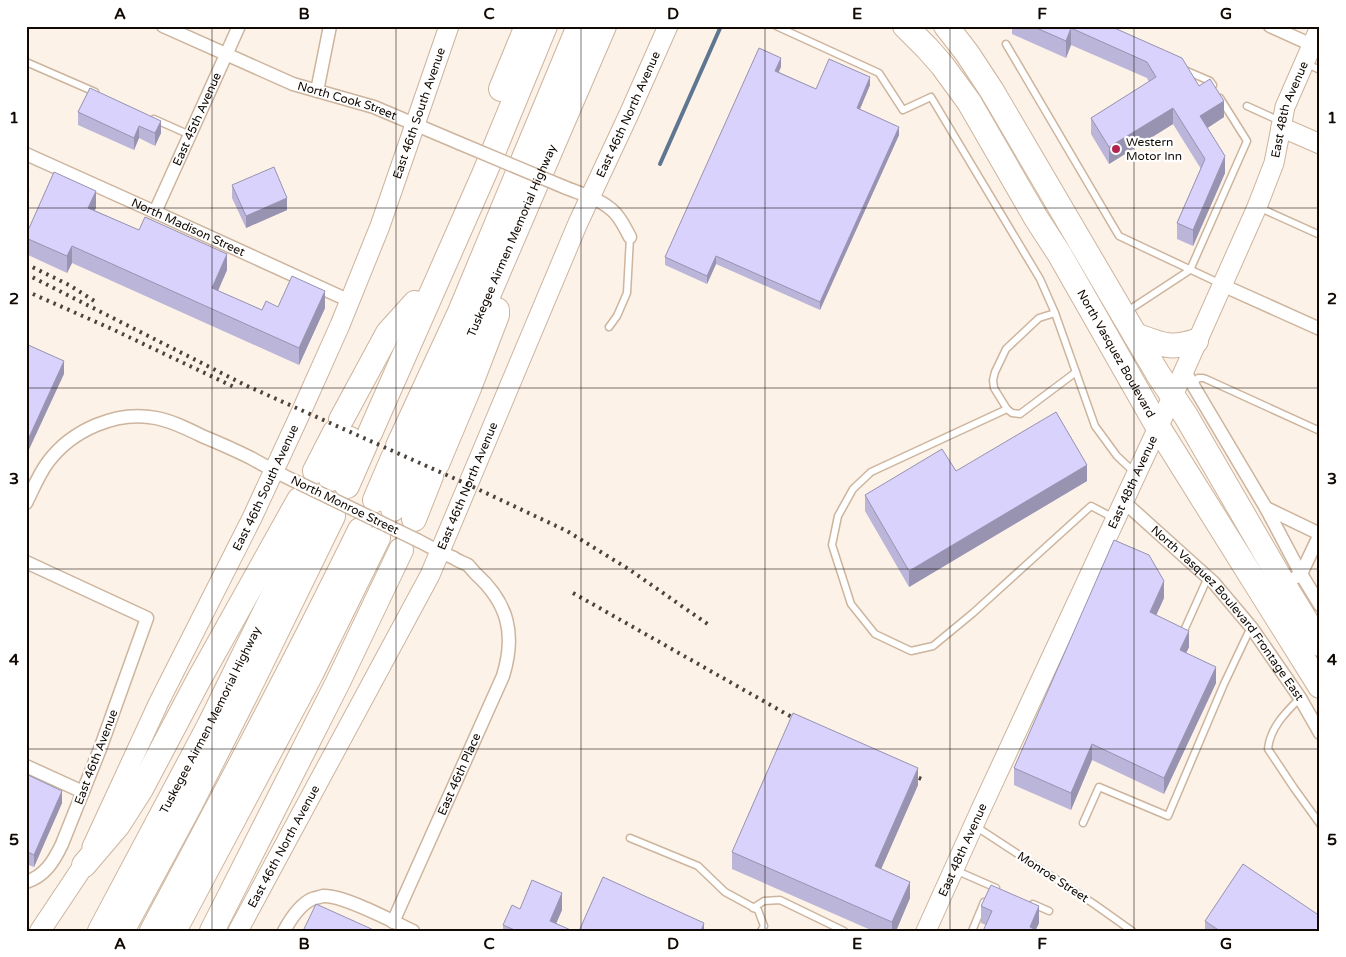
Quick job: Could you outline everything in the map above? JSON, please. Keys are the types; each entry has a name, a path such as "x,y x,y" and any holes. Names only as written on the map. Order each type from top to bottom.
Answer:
{"highway":[{"name":"Tuskegee Airmen Memorial Highway","path":"100,931 209,726 320,492 353,433 415,303 527,26"},
{"path":"353,433 485,172 545,26"},
{"path":"212,931 411,537 415,461 460,312 579,26"},
{"name":"Tuskegee Airmen Memorial Highway","path":"415,461 468,388 496,315 507,251 604,26"},
{"name":"North Vasquez Boulevard","path":"905,26 928,48 969,102 1036,218 1060,255 1310,692"},
{"path":"946,26 984,78 1158,374 1183,383 1186,416 1292,579 1320,644"},
{"path":"1135,335 1170,346 1182,346 1196,341"},
{"path":"384,505 415,461"},
{"path":"84,865 118,825 141,789 198,681 320,492"},
{"path":"122,931 190,805 247,692 320,492"},
{"path":"152,931 270,710 369,534 311,674 174,931"}],"main road":[{"name":"East 46th South Avenue","path":"40,931 84,865 159,702 274,470 350,302 380,226 449,26"},
{"name":"East 46th North Avenue","path":"238,931 427,580 589,198 668,26"},
{"name":"East 48th Avenue","path":"926,931 1158,427 1183,383 1196,341 1257,207 1274,163 1285,104 1312,66 1312,45 1320,27"},
{"path":"1281,124 1320,144"}],"street":[{"name":"North Cook Street","path":"163,26 292,84 361,103 603,203 620,220 630,237"},
{"name":"East 45th Avenue","path":"155,212 239,26"},
{"path":"318,91 330,26"},
{"path":"1270,26 1312,45"},
{"name":"North Madison Street","path":"26,154 350,302"},
{"path":"1222,285 1320,329"},
{"path":"1183,383 1266,508 1292,579 1320,605"},
{"name":"North Monroe Street","path":"26,503 43,470 55,454 75,437 99,424 127,417 156,418 178,425 245,456 468,566 483,579 497,597 507,622"},
{"name":"North Vasquez Boulevard Frontage East","path":"1124,501 1214,583 1310,692 1320,733"},
{"path":"1266,508 1320,534 1292,579"},
{"name":"East 46th Avenue","path":"26,562 147,618 100,748 56,856 40,876 26,882"},
{"name":"East 46th Place","path":"393,922 504,676 509,647 507,622"},
{"path":"26,766 83,792"},
{"path":"284,931 300,908 311,899 323,896 341,899 413,931"}],"lane":[{"path":"776,26 879,73 903,110 931,97 1040,278 1055,313 1096,426 1116,456 1136,474"},
{"path":"1006,44 1119,236 1222,285"},
{"path":"26,62 99,94"},
{"path":"1123,314 1190,270 1247,141 1210,81 1175,66"},
{"path":"1247,106 1281,124"},
{"path":"144,114 190,135"},
{"path":"1257,207 1320,235"},
{"path":"609,327 617,316 627,293 630,237"},
{"path":"1055,313 1039,318 1006,350 995,372 994,388 1007,409 1012,413 1020,414 1076,372"},
{"path":"1183,383 1198,378 1206,379 1320,431"},
{"path":"1007,409 870,472 853,489 838,516 832,545 851,604 875,634 910,651 933,646 974,614 1091,506 1116,519"},
{"path":"1182,636 1208,577"},
{"path":"1083,823 1099,787 1168,816 1224,684 1251,627"},
{"path":"1310,692 1285,713 1273,729 1268,749 1320,824"},
{"name":"Monroe Street","path":"974,825 1132,931"},
{"path":"630,838 698,866 725,892 758,910 764,926 762,931"},
{"path":"954,869 1000,890"},
{"path":"972,931 992,886"},
{"path":"753,908 764,901 780,900 844,931"},
{"path":"1024,900 1049,911"}],"building":[{"path":"1032,26 1110,26 1182,58 1199,86 1210,79 1224,101 1200,116 1225,156 1193,230 1177,223 1205,159 1173,108 1109,147 1091,118 1156,77 1147,62 1071,28 1066,41"},
{"path":"759,48 781,58 775,71 816,89 829,59 870,77 857,108 899,127 820,302 716,256 707,276 665,257"},
{"path":"90,88 161,121 155,133 139,126 134,138 78,112"},
{"path":"274,167 287,198 246,216 232,185"},
{"path":"54,172 96,191 88,208 139,230 145,217 227,254 212,288 262,310 266,301 278,307 292,276 325,291 299,348 72,246 67,256 26,238"},
{"path":"26,344 64,361 26,444"},
{"path":"1056,412 1087,465 909,571 865,495 942,449 956,471"},
{"path":"1114,540 1149,555 1164,581 1150,612 1189,631 1180,650 1216,667 1164,778 1092,744 1071,793 1014,768"},
{"path":"793,713 918,768 875,866 910,882 892,922 732,852"},
{"path":"26,774 62,791 34,855 26,851"},
{"path":"1243,864 1320,916 1320,931 1220,931 1205,921"},
{"path":"603,877 704,923 701,931 579,931"},
{"path":"532,880 562,893 550,921 573,931 517,931 503,925 512,905 520,909"},
{"path":"991,885 1039,906 1030,927 1038,931 983,931 992,911 981,906"},
{"path":"316,904 376,931 303,931"}],"waterway":[{"path":"660,164 721,26"}],"railway":[{"path":"26,264 69,285 96,302"},
{"path":"26,274 245,385 567,531 630,570 709,625"},
{"path":"26,291 112,329 234,387"},
{"path":"573,593 804,724"},
{"path":"905,772 924,780"}],"place":[{"name":"Western Motor Inn","path":"1116,149"}]}
